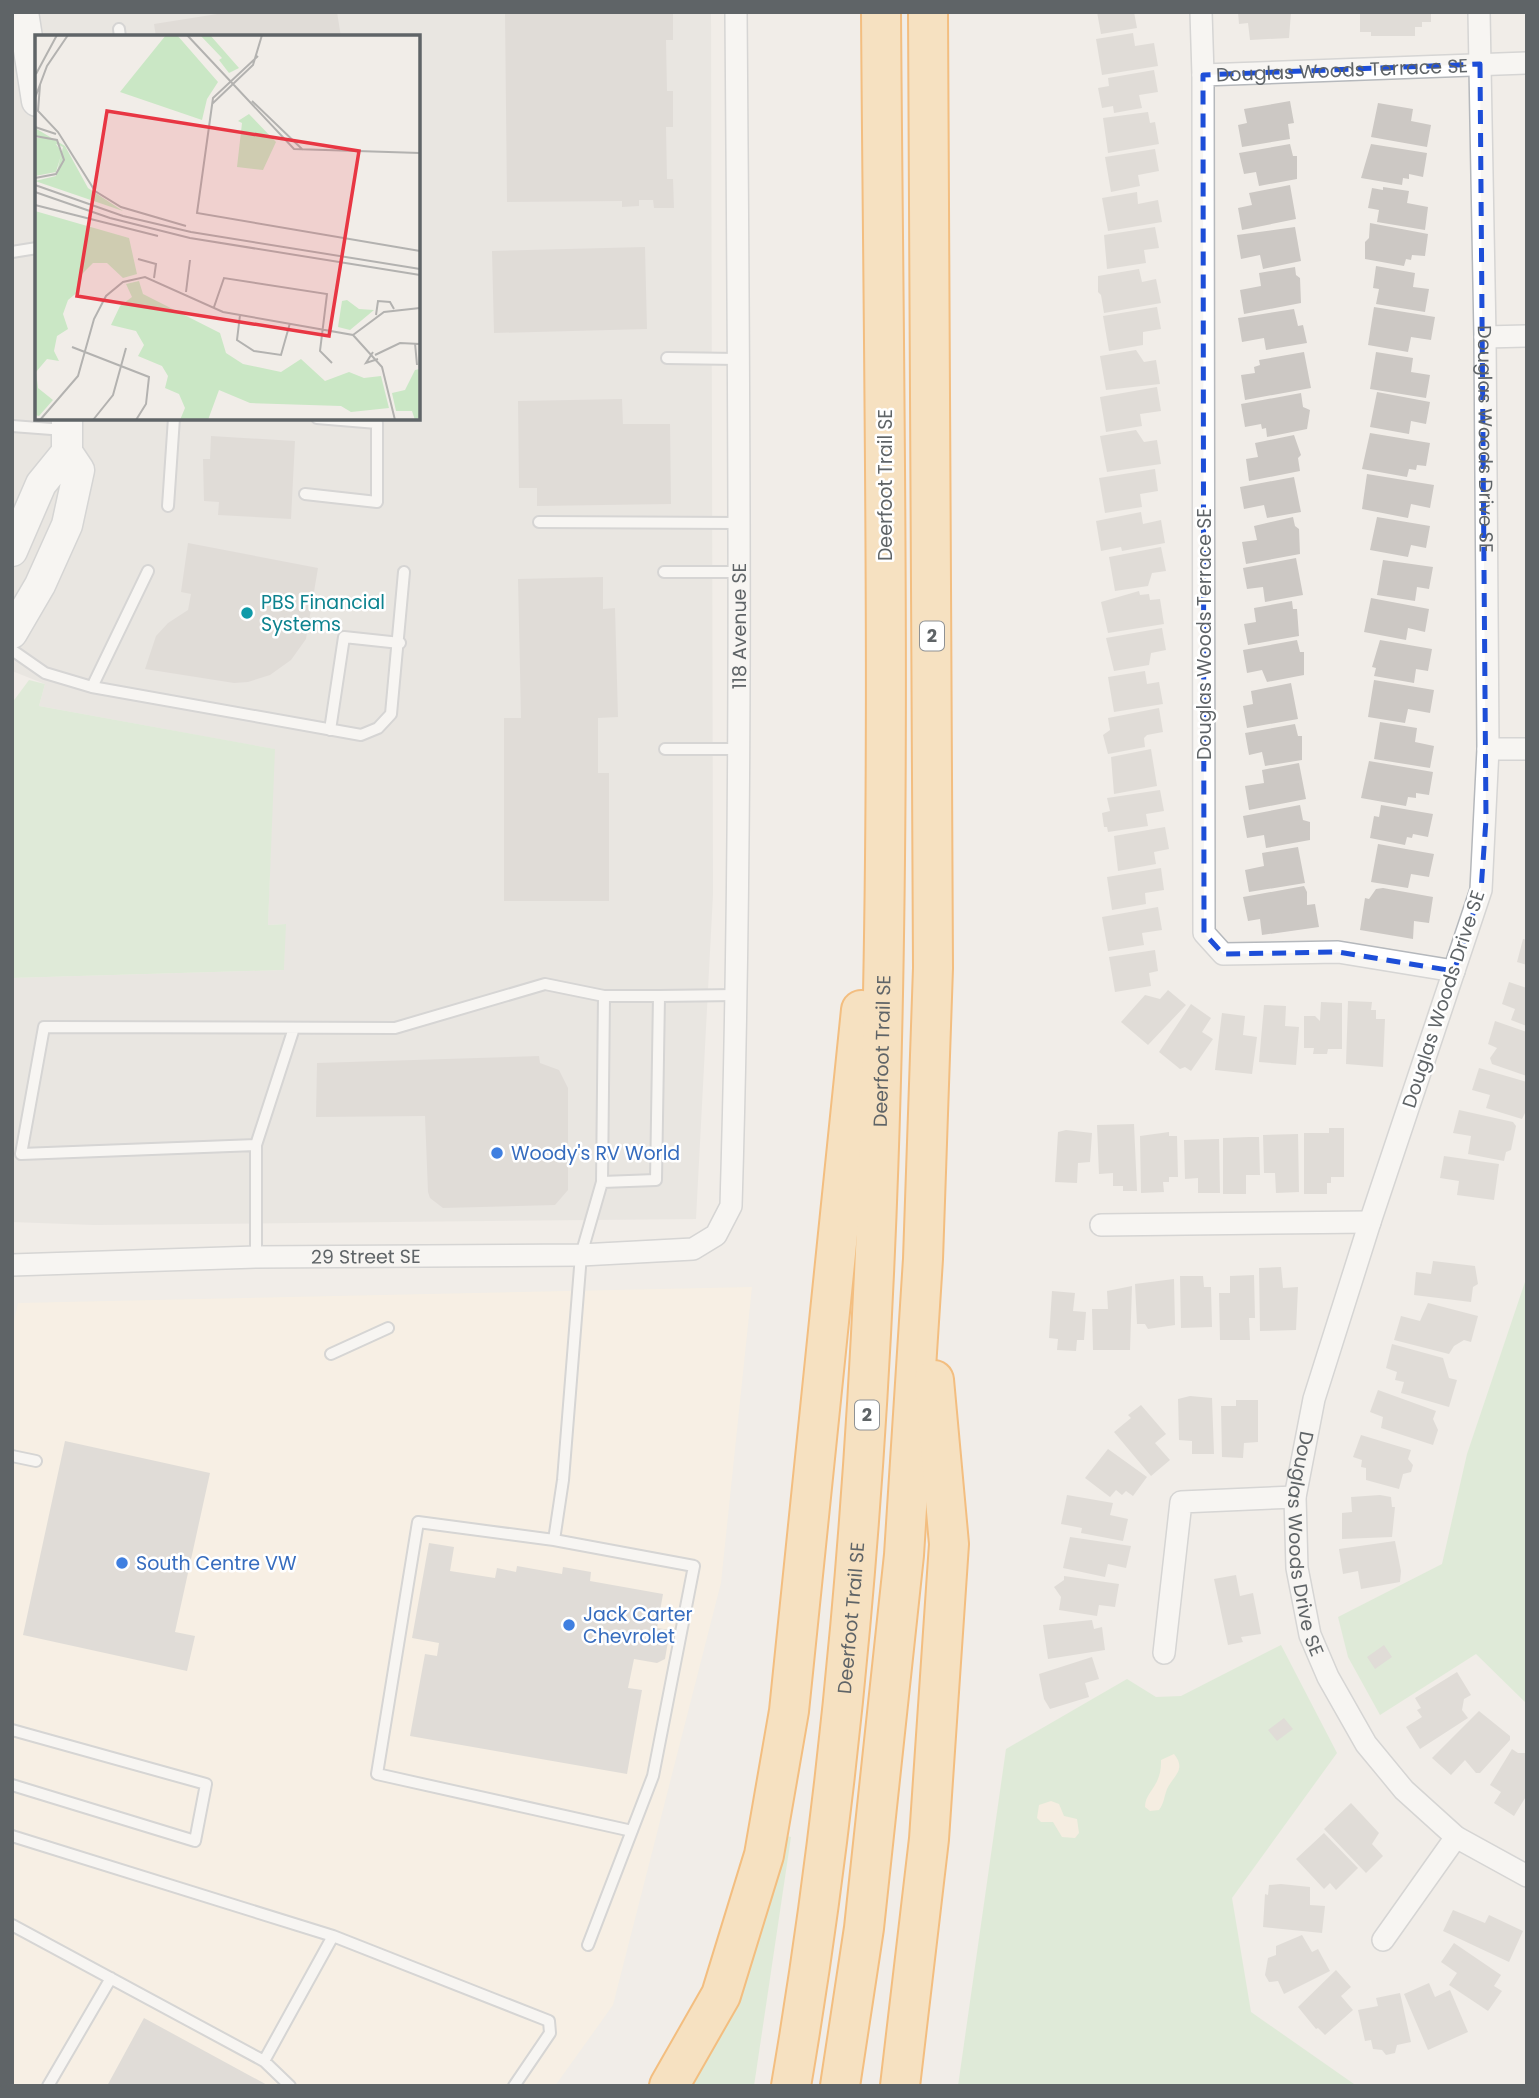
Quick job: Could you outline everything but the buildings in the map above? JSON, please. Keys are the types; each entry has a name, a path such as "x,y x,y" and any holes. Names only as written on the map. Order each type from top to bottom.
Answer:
{"highway":[{"name":"Deerfoot Trail SE","path":"791,2086 828,1834 859,1545 878,1239 886,962 881,12"},
{"name":"2","path":"840,2086 864,1928 904,1555 923,1259 933,968 928,12"},
{"path":"669,2086 721,1995 764,1855 789,1711 838,1254 886,739"},
{"path":"900,2086 929,1839 949,1544 923,1259"}],"main road":[{"path":"23,12 35,88"},
{"path":"12,551 67,433"},
{"path":"12,633 40,585 66,525 79,470 67,433"}],"street":[{"name":"118 Avenue SE","path":"716,1235 731,1206 737,995 740,749 736,12"},
{"name":"Douglas Woods Terrace SE","path":"1201,12 1204,933 1223,954 1338,952 1454,971"},
{"name":"Douglas Woods Drive SE","path":"1479,12 1488,749 1481,890 1314,1399 1295,1497 1297,1568 1310,1635 1328,1677 1379,1760 1404,1790 1456,1837 1527,1876"},
{"name":"Douglas Woods Terrace SE","path":"1203,75 1527,63"},
{"path":"1485,337 1527,336"},
{"path":"1488,749 1527,749"},
{"path":"1101,1225 1370,1222"},
{"name":"29 Street SE","path":"12,1265 256,1257 581,1255 693,1249 716,1235"},
{"path":"1164,1653 1181,1502 1295,1497"},
{"path":"1382,1940 1456,1837"}],"lane":[{"path":"12,252 35,248"},
{"path":"667,358 738,359"},
{"path":"168,506 174,420"},
{"path":"305,494 377,502 377,423 341,420"},
{"path":"12,426 67,433"},
{"path":"539,522 739,523"},
{"path":"92,687 148,571"},
{"path":"12,650 45,673 92,687 361,735 379,728 391,714 400,643 404,572"},
{"path":"664,572 739,572"},
{"path":"330,730 344,637 400,643"},
{"path":"665,749 740,749"},
{"path":"256,1146 21,1154 44,1027 395,1028 545,984 604,996 737,995"},
{"path":"554,1540 564,1480 581,1255 601,1182 604,996"},
{"path":"601,1182 656,1180 659,996"},
{"path":"256,1257 256,1146 294,1028"},
{"path":"331,1354 388,1328"},
{"path":"12,1456 36,1461"},
{"path":"588,1945 632,1831 653,1776 694,1566 554,1540 418,1522 377,1774 632,1831"},
{"path":"12,1730 206,1784 195,1841 12,1785"},
{"path":"12,1836 333,1936 549,2021 550,2033 514,2086"},
{"path":"12,1925 264,2061 289,2086"},
{"path":"264,2061 333,1936"},
{"path":"48,2086 111,1978"}],"highlighted area":[{"path":"1480,64 1486,820 1481,890 1454,971 1338,952 1223,954 1204,933 1203,75"}],"shaded area":[{"path":"12,12 711,12 713,894 696,1219 94,1225 12,1222 12,978 284,970 285,924 268,925 274,749 39,706 45,684 12,671"},
{"path":"752,1287 721,1583 613,2005 555,2086 12,2086 12,1330 18,1303"}],"green space":[{"path":"29,680 45,684 39,706 275,749 268,925 286,924 284,970 12,978 12,703"},
{"path":"1527,1276 1527,1704 1476,1654 1380,1715 1348,1657 1338,1617 1442,1564 1467,1454"},
{"path":"1281,1645 1337,1753 1232,1898 1251,2012 1354,2084 1432,2086 958,2086 1006,1749 1127,1679 1156,1697 1181,1696"},
{"path":"782,1835 791,1837 754,2086 688,2086"}],"sand":[{"path":"1174,1754 1179,1764 1178,1773 1167,1789 1159,1810 1150,1811 1145,1807 1146,1801 1159,1776 1161,1760"},
{"path":"1051,1801 1059,1804 1064,1816 1077,1819 1079,1833 1075,1838 1062,1837 1053,1822 1041,1822 1037,1818 1039,1805"}],"place":[{"name":"PBS Financial Systems","path":"247,613"},
{"name":"Woody's RV World","path":"497,1153"},
{"name":"South Centre VW","path":"122,1563"},
{"name":"Jack Carter Chevrolet","path":"569,1625"}]}
